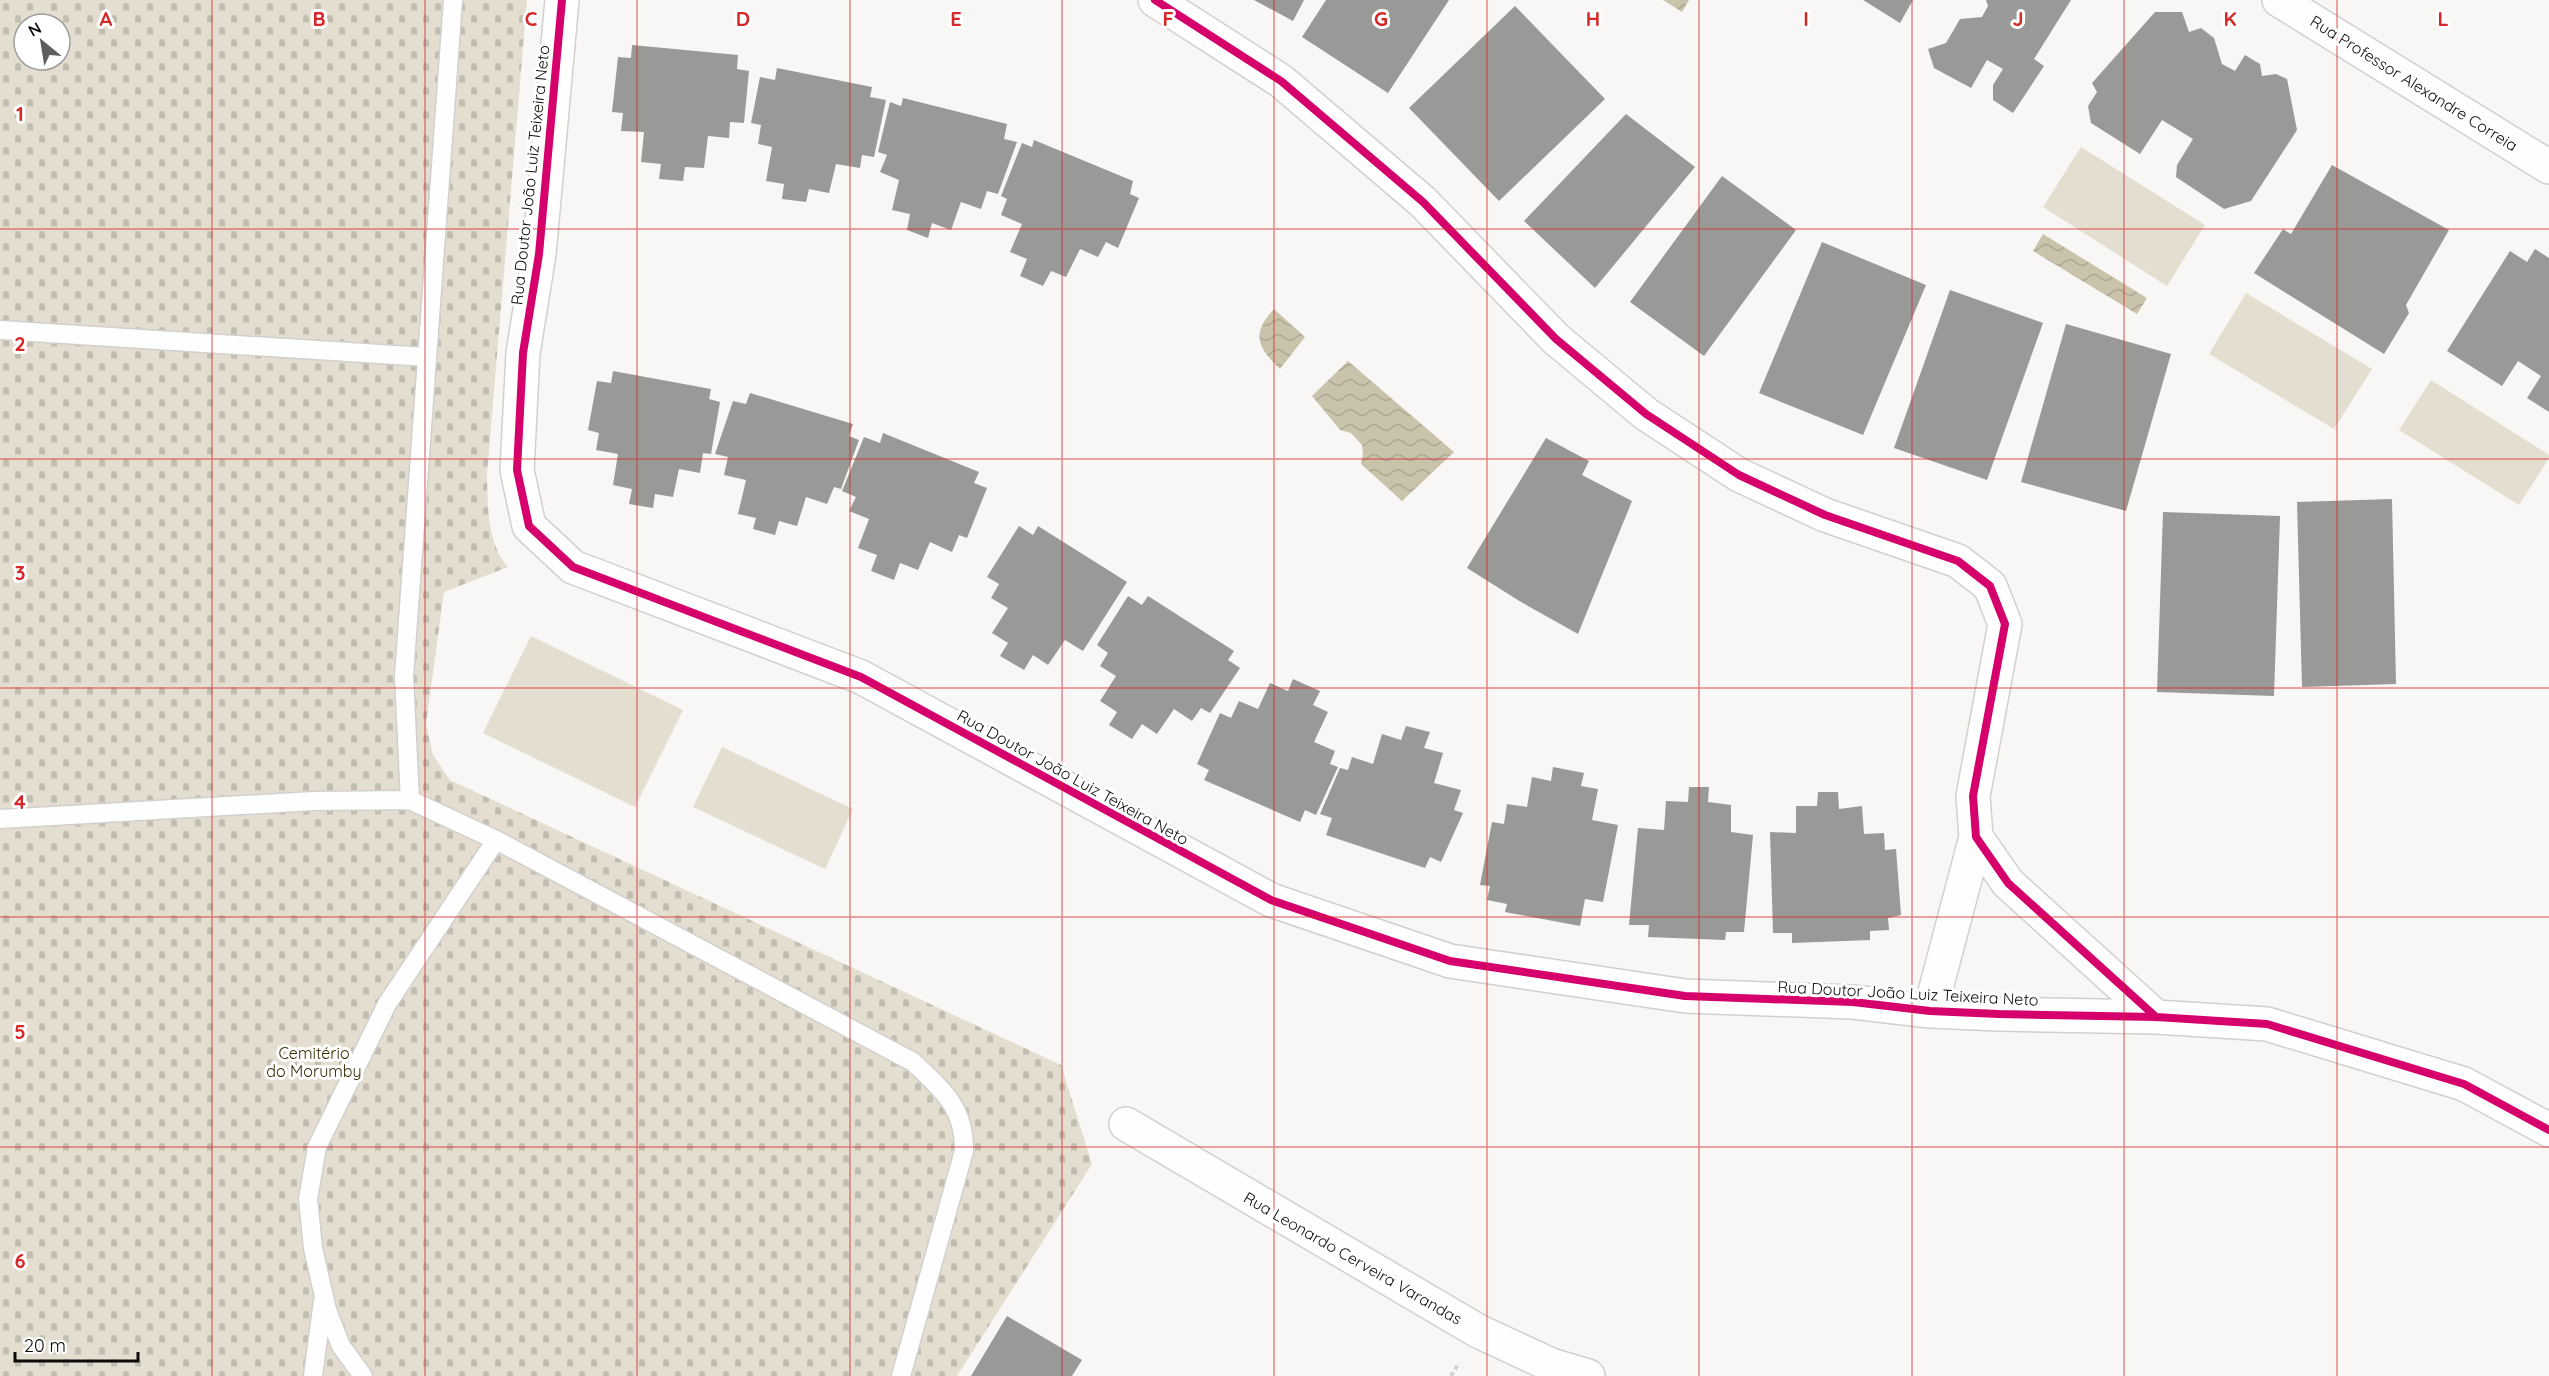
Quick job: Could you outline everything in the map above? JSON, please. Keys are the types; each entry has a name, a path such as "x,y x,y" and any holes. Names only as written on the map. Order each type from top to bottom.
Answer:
{"street":[{"name":"Rua Doutor João Luiz Teixeira Neto","path":"562,0 538,254 523,353 517,470 529,526 573,567 861,677 1271,900 1450,961 1685,996 1853,1002 1930,1011 2156,1017 2267,1024 2464,1084 2549,1130"},
{"path":"1155,0 1281,81 1423,202 1556,339 1646,414 1739,476 1825,515 1958,561 1990,586 2005,624 1973,796 1976,837 1930,1011"},
{"name":"Rua Professor Alexandre Correia","path":"2279,0 2549,167"},
{"path":"1976,837 2008,883 2156,1017"},
{"name":"Rua Leonardo Cerveira Varandas","path":"1126,1124 1478,1331 1551,1365 1588,1376"}],"lane":[{"path":"410,800 404,676 453,0"},
{"path":"0,330 427,357"},
{"path":"0,819 314,801 410,800 496,840 913,1062 950,1097 963,1129 964,1151 901,1376"},
{"path":"363,1376 341,1346 324,1296 313,1248 308,1199 317,1147 387,1004 496,840"},
{"path":"313,1376 324,1296"}],"green space":[{"name":"Cemitério do Morumby","path":"0,0 527,0 487,474 488,510 492,535 508,567 444,592 426,724 433,755 450,780 1061,1065 1092,1164 957,1376 0,1376"},
{"path":"2081,147 2205,225 2167,286 2043,207"},
{"path":"2246,293 2372,369 2334,429 2209,354"},
{"path":"2431,380 2549,455 2519,505 2399,430"},
{"path":"531,636 683,710 635,807 483,733"},
{"path":"722,747 853,809 825,869 693,807"}],"water":[{"path":"1663,0 1689,0 1682,12"},
{"path":"2043,234 2147,298 2137,314 2033,251"},
{"path":"1274,309 1305,337 1280,369 1266,354 1260,340 1262,326"},
{"path":"1348,361 1454,452 1402,501 1361,464 1362,445 1351,433 1340,430 1312,396"}],"building":[{"path":"1254,0 1304,0 1293,21"},
{"path":"1326,0 1449,0 1388,93 1302,37"},
{"path":"1863,0 1913,0 1900,23"},
{"path":"1986,0 2071,0 2034,59 2044,66 2013,113 1993,100 1993,85 2003,69 1987,60 1971,88 1934,68 1928,49 1946,43 1960,19 1982,17 1988,6"},
{"path":"1515,6 1605,99 1499,201 1409,108"},
{"path":"2155,12 2182,12 2189,32 2201,28 2214,38 2222,64 2235,71 2245,55 2260,64 2262,76 2276,74 2287,79 2297,130 2251,201 2224,209 2176,177 2177,165 2193,139 2162,120 2140,154 2091,123 2088,106 2097,92 2092,83"},
{"path":"632,45 738,55 737,69 749,71 744,123 730,122 729,138 708,136 704,168 685,167 683,181 659,179 661,164 641,162 644,132 621,131 623,113 612,112 618,57 631,58"},
{"path":"777,68 872,87 870,97 886,100 874,157 862,155 860,168 836,164 829,193 809,189 806,202 782,199 784,184 766,181 772,147 758,144 761,125 751,123 760,77 775,80"},
{"path":"903,98 1007,124 1004,139 1017,142 998,194 987,191 981,209 961,202 951,230 932,223 928,238 907,230 910,214 892,210 899,180 880,172 887,155 878,152 890,102 901,106"},
{"path":"1626,114 1695,167 1595,288 1524,221"},
{"path":"1034,140 1133,181 1130,194 1139,198 1118,248 1106,242 1098,257 1080,249 1066,277 1051,271 1043,286 1020,276 1027,259 1010,252 1022,224 1001,215 1007,199 1001,196 1022,143 1032,147"},
{"path":"2332,165 2449,230 2406,305 2409,313 2384,354 2254,273 2283,229 2291,234"},
{"path":"1722,176 1796,230 1704,356 1630,302"},
{"path":"1822,242 1926,285 1863,435 1759,393"},
{"path":"2535,249 2549,258 2549,412 2527,398 2541,376 2518,361 2502,386 2447,351 2510,251 2527,262"},
{"path":"1950,290 2043,323 1987,480 1894,448"},
{"path":"2066,324 2171,354 2126,511 2021,482"},
{"path":"613,371 711,389 709,399 720,402 711,454 703,453 700,473 679,469 673,497 655,494 653,508 629,504 632,489 613,485 618,454 596,450 599,433 588,430 597,381 611,383"},
{"path":"750,393 853,424 849,436 859,440 841,489 834,487 827,504 806,497 797,526 779,521 775,535 753,529 756,518 738,514 746,480 724,475 728,457 715,454 733,401 746,404"},
{"path":"883,433 979,472 974,483 987,488 967,538 959,535 952,552 930,542 918,570 900,563 894,580 871,571 877,555 858,548 869,519 849,511 856,497 842,491 864,437 880,443"},
{"path":"1546,438 1589,461 1582,475 1632,501 1578,634 1467,568"},
{"path":"2392,499 2396,684 2302,687 2297,502"},
{"path":"2163,512 2280,516 2274,696 2157,692"},
{"path":"1019,526 1033,535 1038,526 1127,582 1083,651 1065,640 1048,665 1033,655 1024,670 1000,656 1008,643 992,633 1008,608 991,598 999,584 987,577"},
{"path":"1128,596 1142,605 1148,596 1234,651 1228,660 1240,668 1210,713 1201,708 1192,721 1174,709 1157,734 1142,724 1132,739 1109,725 1117,712 1100,701 1116,676 1100,666 1108,653 1097,645"},
{"path":"1293,679 1320,691 1313,705 1328,712 1314,742 1335,751 1330,764 1338,767 1316,815 1305,810 1300,822 1204,780 1209,770 1197,764 1220,713 1231,718 1239,701 1258,709 1270,683 1288,691"},
{"path":"1406,726 1430,732 1424,748 1443,753 1434,783 1461,790 1454,810 1463,813 1441,862 1430,857 1425,868 1326,835 1332,818 1320,814 1340,768 1348,770 1352,757 1373,764 1382,734 1401,740"},
{"path":"1553,767 1584,773 1581,786 1598,789 1592,820 1618,825 1603,902 1585,899 1580,926 1505,912 1507,904 1487,900 1490,886 1480,885 1492,822 1504,824 1507,804 1527,807 1532,777 1551,781"},
{"path":"1689,787 1709,787 1708,802 1731,805 1731,832 1753,835 1744,932 1726,932 1725,940 1648,937 1649,925 1629,925 1638,828 1664,830 1666,801 1688,802"},
{"path":"1818,792 1838,792 1839,809 1862,806 1864,834 1884,833 1885,850 1896,849 1901,915 1888,918 1889,930 1870,931 1870,940 1792,943 1792,933 1773,933 1770,832 1796,833 1796,806 1817,806"},
{"path":"1007,1316 1082,1360 1072,1376 971,1376"}],"cycle path":[{"path":"562,0 539,254 523,353 517,470 529,526 573,567 861,677 1271,900 1450,961 1685,996 1853,1002 1930,1011 2156,1017 2267,1024 2464,1084 2549,1130"},
{"path":"1155,0 1281,81 1423,202 1556,339 1646,414 1739,475 1825,515 1958,561 1990,586 2005,624 1973,796 1976,837 2008,883 2156,1017"}]}
